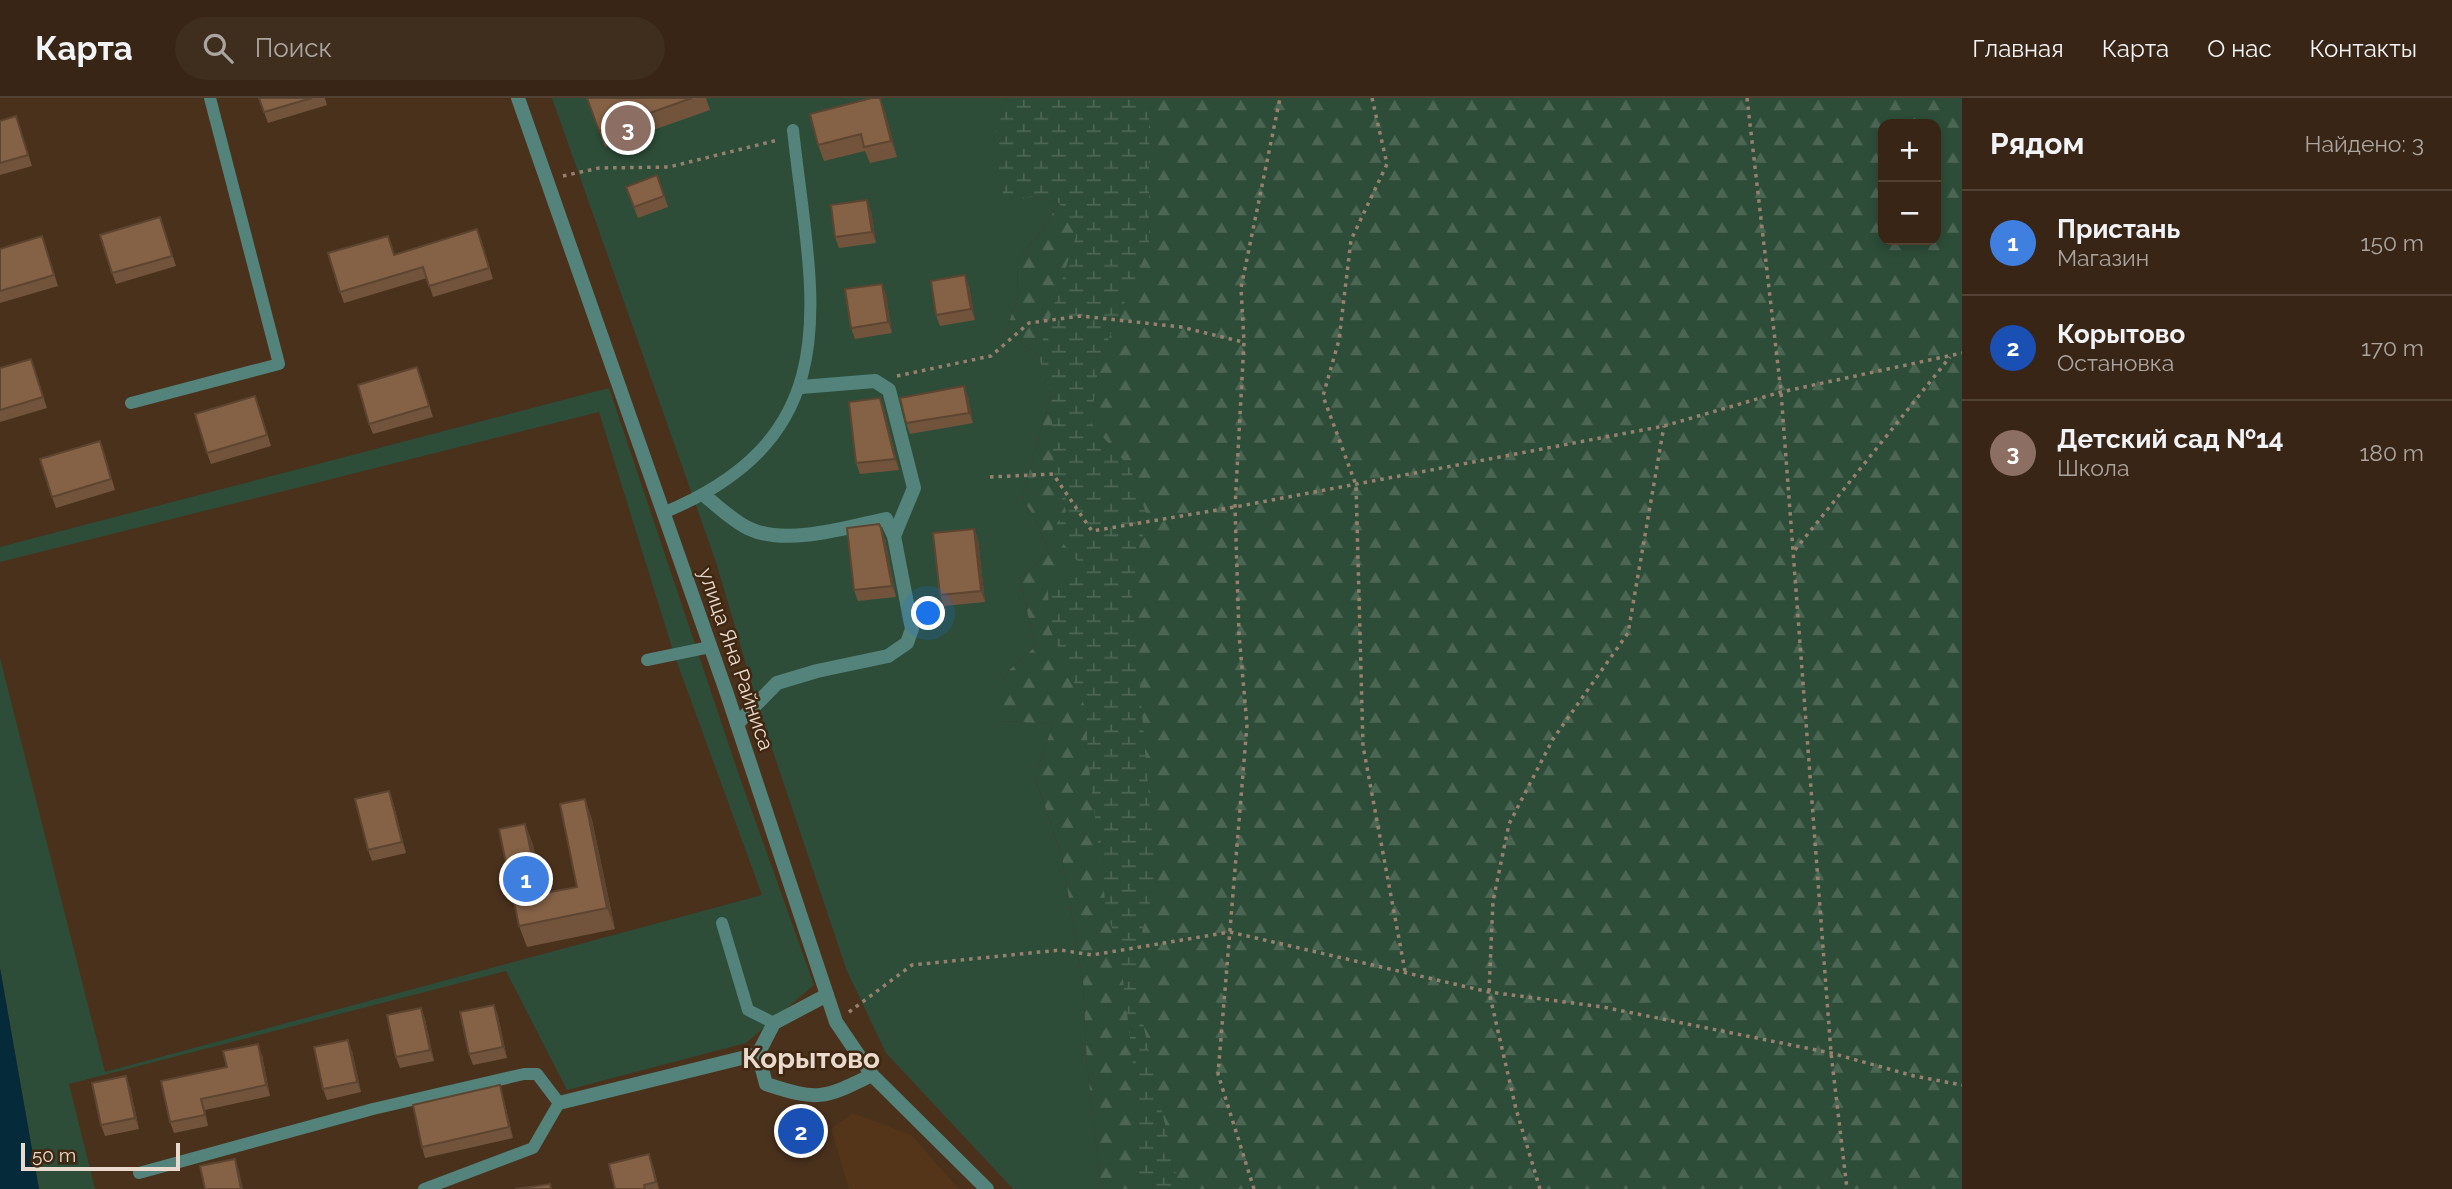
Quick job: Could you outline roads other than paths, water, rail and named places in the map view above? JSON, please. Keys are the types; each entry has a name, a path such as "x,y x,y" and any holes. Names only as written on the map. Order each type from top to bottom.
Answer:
{"street":[{"name":"улица Яна Райниса","path":"518,98 737,724 836,1021 872,1075 987,1189"},
{"path":"800,387 875,381 889,390 914,488 894,536"},
{"path":"705,496 748,528 771,536 823,532 886,519 894,536 912,628 907,643 888,656 777,683 737,724"},
{"path":"827,995 774,1023 758,1054 766,1084 806,1097 830,1096 872,1075"},
{"path":"559,1103 758,1054"}],"lane":[{"path":"131,403 279,364 210,98"},
{"path":"663,513 705,496 749,464 766,444 800,387 811,341 811,276 793,133"},
{"path":"647,660 710,648"},
{"path":"722,923 748,1010 774,1023"},
{"path":"139,1173 373,1109 524,1074 537,1074 559,1103 533,1148 424,1189"}],"water":[{"path":"0,968 39,1189 0,1189"}],"place":[{"name":"Детский сад №14","path":"628,128"},
{"name":"Пристань","path":"526,879"},
{"name":"Корытово","path":"801,1131"}],"district":[{"name":"Корытово","path":"811,1058"}]}
